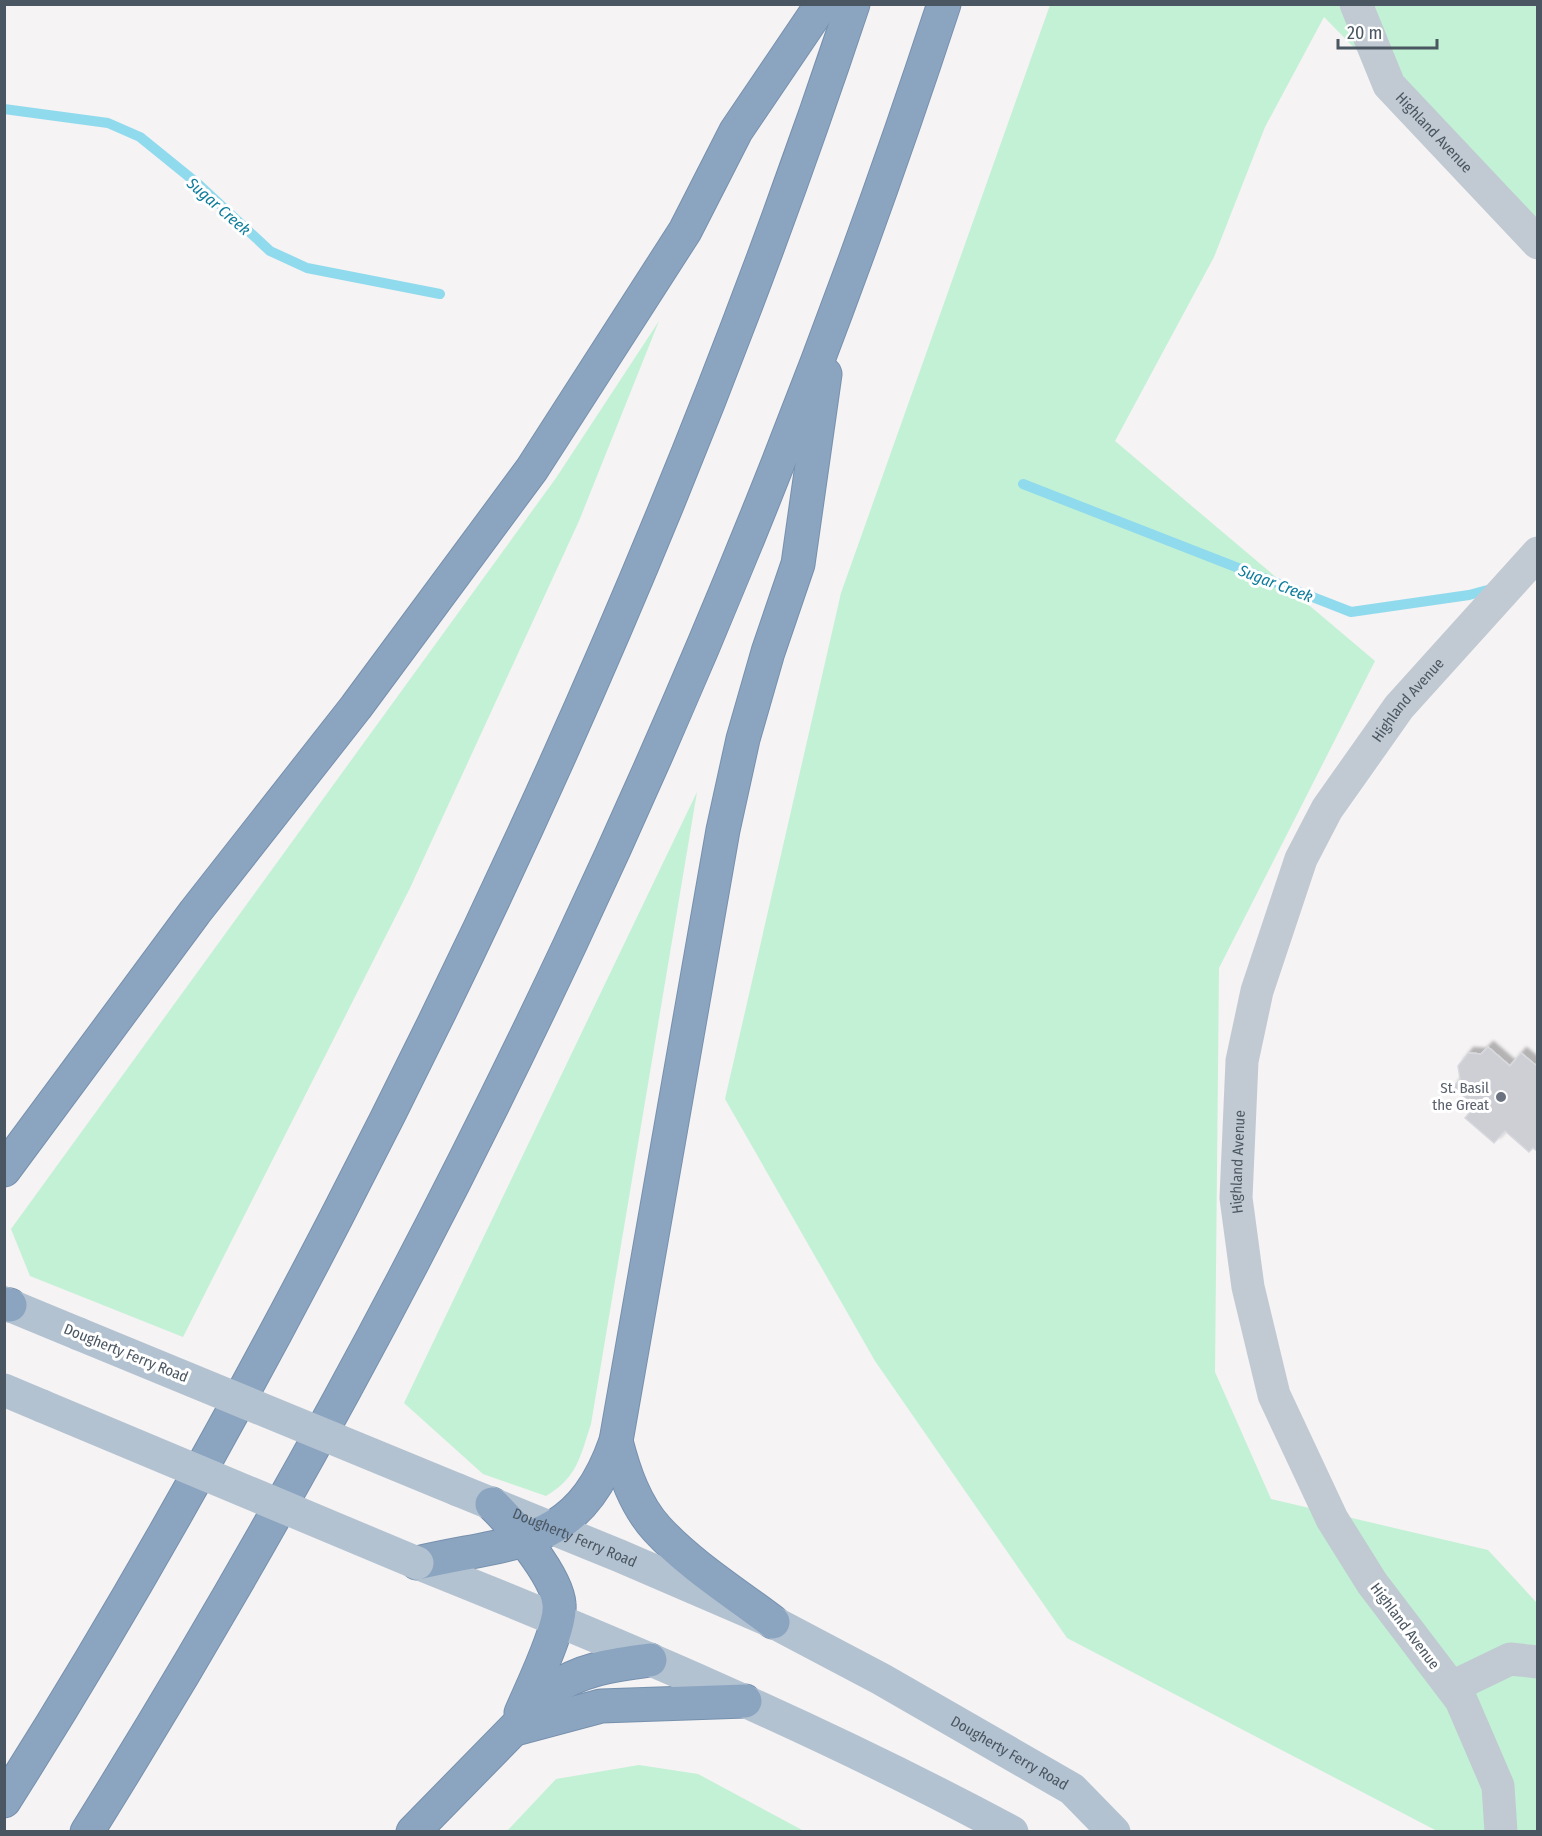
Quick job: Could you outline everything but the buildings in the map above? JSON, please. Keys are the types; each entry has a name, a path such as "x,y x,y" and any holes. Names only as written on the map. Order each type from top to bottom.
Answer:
{"highway":[{"path":"4,1170 195,912 356,707 532,469 685,231 736,130 822,4"},
{"path":"4,1801 156,1549 255,1374 411,1073 488,913 633,586 697,429 769,244 853,4"},
{"path":"87,1832 219,1613 324,1426 500,1087 577,927 719,608 833,319 944,4"},
{"path":"417,1563 539,1535 592,1494 606,1471 616,1441 723,830 755,695 798,564 833,319"},
{"path":"616,1441 633,1493 656,1528 677,1548 773,1622"},
{"path":"515,1729 558,1620 560,1603 550,1580 539,1535"},
{"path":"413,1832 553,1689 567,1679 596,1668 650,1660"},
{"path":"515,1729 602,1706 745,1701"}],"main road":[{"name":"Dougherty Ferry Road","path":"6,1304 492,1504 539,1535 773,1622 881,1678 1072,1789 1114,1832"},
{"path":"4,1390 558,1620 745,1701 835,1741 1012,1832"}],"street":[{"name":"Highland Avenue","path":"1356,4 1389,85 1538,243"},
{"name":"Highland Avenue","path":"1501,1832 1498,1786 1461,1700 1372,1583 1332,1519 1275,1395 1248,1287 1236,1198 1242,1061 1257,991 1301,859 1327,808 1399,707 1538,554"},
{"path":"1452,1688 1510,1659 1538,1662"}],"green space":[{"path":"1050,5 1537,5 1537,234 1324,17 1265,127 1214,257 1115,441 1375,661 1219,968 1215,1372 1271,1499 1488,1550 1537,1603 1537,1831 1437,1831 1067,1638 875,1361 725,1099 841,593"},
{"path":"659,321 579,521 410,888 183,1337 30,1276 11,1229 556,478"},
{"path":"697,792 591,1424 580,1457 571,1474 565,1482 546,1496 483,1474 404,1403"},
{"path":"639,1765 698,1774 804,1831 507,1831 556,1779"}],"waterway":[{"name":"Sugar Creek","path":"4,109 108,123 140,137 198,184 270,251 307,268 440,294"},
{"name":"Sugar Creek","path":"1023,484 1351,612 1469,595 1495,588"}],"place":[{"name":"St. Basil the Great","path":"1501,1097"}]}
